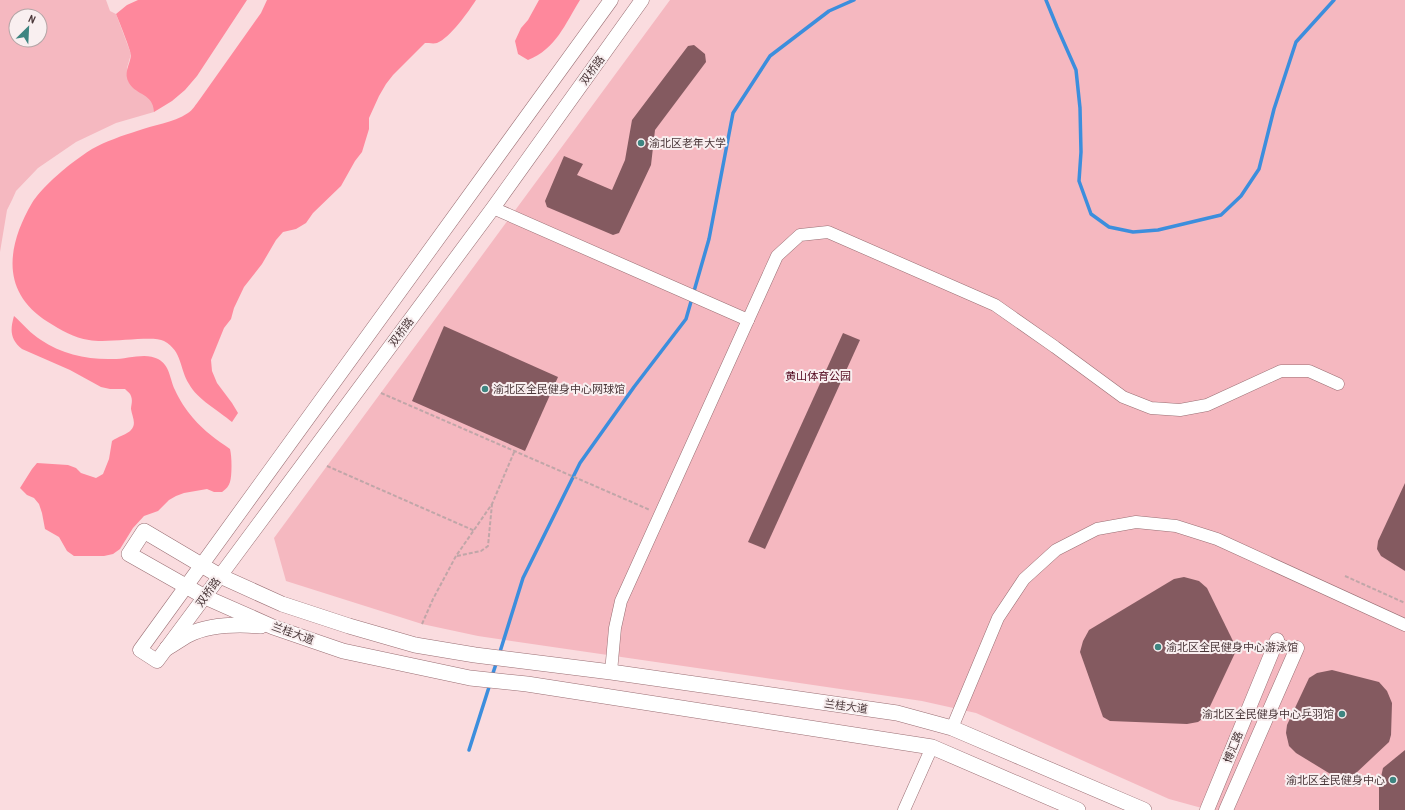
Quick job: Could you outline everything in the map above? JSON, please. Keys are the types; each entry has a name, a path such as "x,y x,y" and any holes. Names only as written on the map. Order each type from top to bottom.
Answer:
{"main road":[{"name":"双桥路","path":"611,0 140,650 157,661 493,208 642,0"},
{"name":"兰桂大道","path":"201,564 144,531 129,554 205,596 273,627 343,651 470,678 527,684 932,747"},
{"path":"201,564 220,576"},
{"name":"兰桂大道","path":"220,576 282,604 349,626 415,645 475,655 611,672 897,713 952,728 1144,810"},
{"path":"167,648 189,635 211,628 240,624 273,627"},
{"name":"博汇路","path":"1207,810 1277,640"},
{"name":"博汇路","path":"1226,810 1297,648"},
{"path":"932,747 1078,810"}],"street":[{"path":"493,208 748,320"},
{"path":"611,672 615,628 621,601 777,256 800,235 828,232 995,305 1056,347 1123,397 1152,408 1180,410 1207,405 1281,371 1309,371 1338,384"},
{"path":"952,728 998,618 1024,579 1056,550 1097,529 1136,522 1176,526 1216,539 1405,625"},
{"path":"904,810 932,747"}],"lane":[{"path":"1277,640 1297,648"}],"path":[{"path":"381,393 546,463 660,514"},
{"path":"422,624 433,599 456,556 492,504 515,450"},
{"path":"327,466 474,531"},
{"path":"456,556 481,551 488,546 492,504"},
{"path":"1345,576 1405,602"}],"green space":[{"path":"0,0 106,0 110,11 116,14 131,54 127,68 136,89 150,98 154,106 154,112 116,123 76,142 38,168 16,191 7,210 0,252"},
{"name":"黄山体育公园","path":"670,0 1405,0 1405,810 1209,810 1169,799 976,713 922,701 478,636 422,624 286,581 274,538"}],"shaded area":[{"path":"138,0 247,0 197,76 185,90 172,101 154,112 151,101 132,87 127,79 131,55 116,14 127,5"},
{"path":"267,0 476,0 459,24 448,36 437,43 425,43 393,75 379,96 369,118 369,129 362,152 355,161 341,186 313,213 306,223 296,229 283,232 276,240 262,264 244,287 234,308 231,319 224,328 211,360 212,371 217,383 238,413 232,422 197,395 186,378 175,350 164,341 158,339 97,341 83,339 73,336 48,322 33,310 22,297 15,283 13,252 17,236 32,203 45,187 67,167 87,152 102,144 143,129 163,124 188,113 200,99 261,13"},
{"path":"539,0 580,0 553,43 538,55 528,60 518,54 515,41 521,28 528,20"},
{"path":"14,316 37,338 57,349 66,352 85,357 104,359 148,356 162,362 169,373 173,386 190,415 215,439 230,449 231,475 230,483 227,487 222,492 214,492 207,489 184,493 169,500 158,511 144,516 133,528 120,549 113,554 104,556 74,556 67,551 59,537 45,529 39,504 34,498 27,495 20,488 37,463 68,465 76,468 81,473 96,478 103,474 109,459 112,441 133,428 134,423 131,409 132,398 125,389 110,389 101,387 70,370 22,349 15,342 12,334"}],"building":[{"name":"渝北区老年大学","path":"694,45 705,54 706,62 655,130 651,165 619,233 613,235 547,207 545,201 564,156 583,164 577,175 612,190 625,160 632,120 688,46"},
{"name":"渝北区全民健身中心网球馆","path":"444,326 558,377 525,451 412,401"},
{"path":"843,333 860,340 765,549 748,542"},
{"path":"1405,483 1405,571 1381,556 1377,549 1378,541"},
{"name":"渝北区全民健身中心游泳馆","path":"1184,577 1199,581 1207,588 1233,641 1235,653 1205,717 1198,722 1187,724 1110,721 1103,717 1080,652 1083,641 1089,630 1174,579"},
{"name":"渝北区全民健身中心乒羽馆","path":"1332,670 1379,682 1387,691 1392,703 1391,735 1389,742 1355,774 1345,779 1337,778 1296,753 1289,746 1286,733 1287,725 1309,678 1317,673"},
{"name":"渝北区全民健身中心","path":"1405,750 1405,810 1379,810 1379,786 1383,768"}],"waterway":[{"path":"499,655 523,578 580,463 634,387 686,319 709,239 733,113 770,56 829,11 854,0"},
{"path":"1046,0 1076,70 1080,108 1081,152 1079,181 1091,214 1109,227 1133,232 1158,230 1221,215 1241,196 1259,169 1274,109 1296,42 1334,0"},
{"path":"492,676 497,661"},
{"path":"469,750 490,684"}],"place":[{"name":"渝北区老年大学","path":"641,143"},
{"name":"渝北区全民健身中心网球馆","path":"485,389"},
{"name":"渝北区全民健身中心游泳馆","path":"1158,647"},
{"name":"渝北区全民健身中心乒羽馆","path":"1342,714"},
{"name":"渝北区全民健身中心","path":"1393,780"}]}
